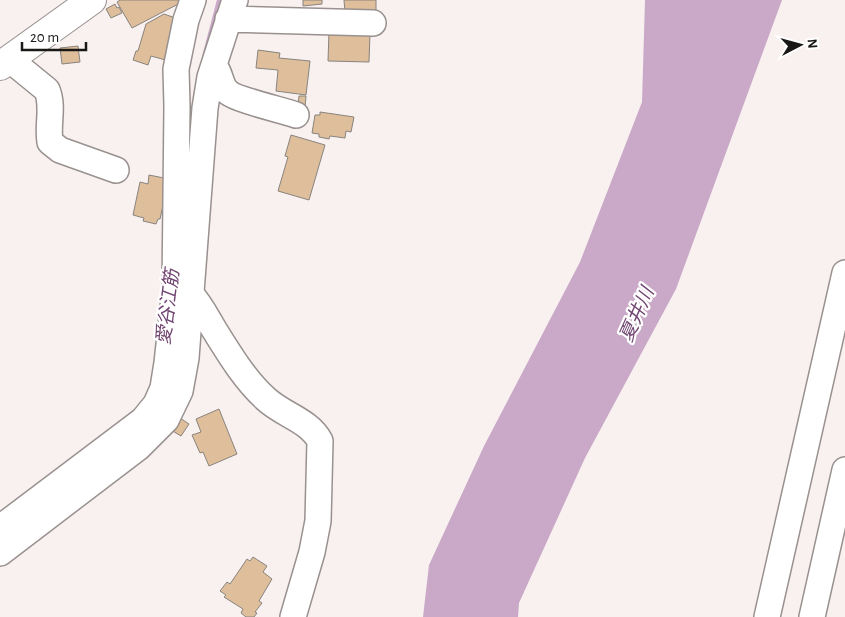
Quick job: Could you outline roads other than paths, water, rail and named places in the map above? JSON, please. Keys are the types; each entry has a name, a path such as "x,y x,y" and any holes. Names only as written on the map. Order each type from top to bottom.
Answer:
{"main road":[{"path":"4,63 92,0"}],"street":[{"path":"0,528 143,420 156,404 163,388 174,290 178,106 176,68 186,20 193,0"},
{"path":"0,553 139,447 166,420 180,391 186,358 205,108 210,77 231,10 373,23"},
{"path":"4,63 47,90 51,109 50,142 60,150 116,170"},
{"path":"214,66 218,70 222,84 230,94 296,114"},
{"path":"767,617 845,273"},
{"path":"190,293 200,303 229,354 253,387 275,407 301,422 320,441 317,527 307,572 293,617"},
{"path":"812,617 845,470"}],"water":[{"name":"夏井川","path":"645,0 782,0 676,289 585,458 519,603 518,617 423,617 429,565 484,446 580,262 642,102"}],"waterway":[{"name":"愛谷江筋","path":"205,57 220,0"}]}
